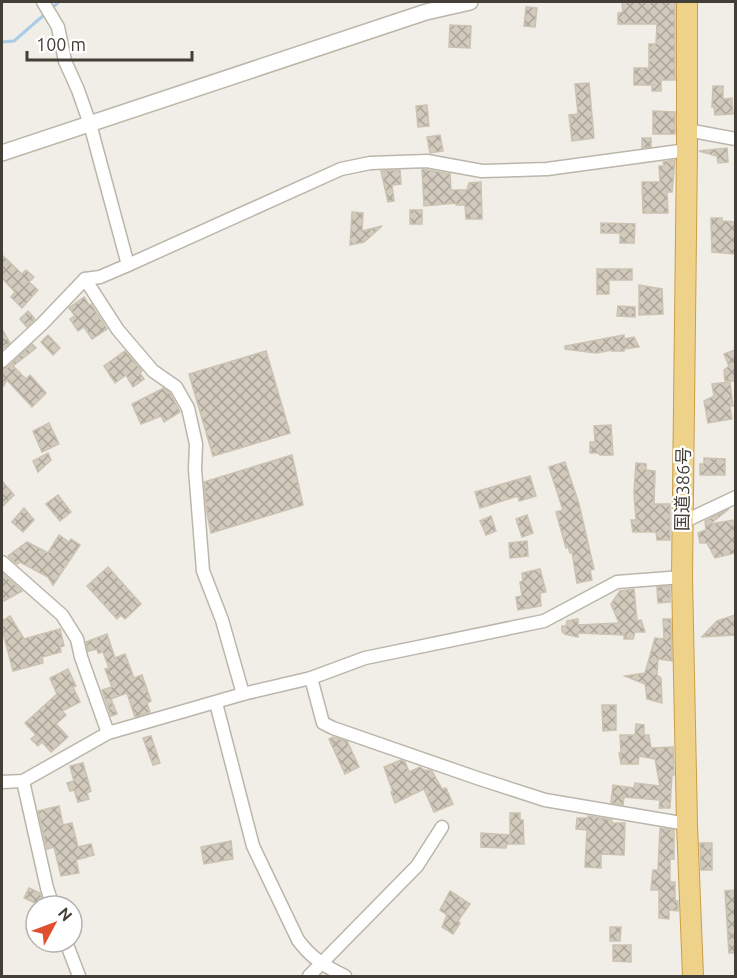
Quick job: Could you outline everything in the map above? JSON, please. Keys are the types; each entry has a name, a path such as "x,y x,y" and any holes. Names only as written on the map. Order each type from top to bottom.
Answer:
{"highway":[{"name":"国道386号","path":"687,2 682,577 687,824 693,976"}],"street":[{"path":"43,2 58,27 64,61 78,90 90,124 128,265"},
{"path":"2,153 426,12 470,2"},
{"path":"687,130 735,139"},
{"path":"2,362 85,279 100,277 341,170 370,163 427,161 482,171 547,169 687,150"},
{"path":"85,279 118,330 153,371 176,387 188,408 196,444 195,469 203,571 222,620 243,694"},
{"path":"683,522 735,497"},
{"path":"2,562 62,615 77,639 108,734"},
{"path":"2,782 23,781 108,734 243,694 311,678 365,658 544,621 617,582 682,577"},
{"path":"311,678 323,723 333,728 545,800 687,824"},
{"path":"216,703 253,846 305,951 320,964 345,976"},
{"path":"23,781 49,894"},
{"path":"309,976 417,866 442,827"},
{"path":"71,954 79,976"}],"building":[{"path":"622,2 675,2 675,80 661,80 661,91 652,91 652,85 634,85 634,68 649,68 649,44 656,44 657,24 618,24 618,13 623,12"},
{"path":"526,7 537,8 535,27 524,26"},
{"path":"450,25 471,26 470,48 449,47"},
{"path":"589,83 594,138 572,141 569,115 578,114 575,84"},
{"path":"713,86 723,86 723,99 732,98 733,114 715,115 714,107 712,107"},
{"path":"427,105 429,126 418,127 416,106"},
{"path":"653,111 675,112 675,134 653,134"},
{"path":"440,135 443,151 430,153 427,137"},
{"path":"642,138 651,138 651,147 642,148"},
{"path":"727,148 728,162 718,163 717,156 699,151"},
{"path":"675,160 672,192 667,192 668,213 643,213 642,182 660,182 659,166 664,166 663,162"},
{"path":"422,169 450,174 451,190 467,190 469,183 481,182 482,219 466,219 465,205 456,205 456,203 424,206"},
{"path":"400,170 401,184 392,185 394,201 388,202 381,171"},
{"path":"410,210 422,210 422,224 410,224"},
{"path":"352,212 363,213 362,231 382,226 364,242 350,245"},
{"path":"711,218 722,218 722,221 735,222 735,254 712,252"},
{"path":"601,223 635,224 634,243 620,243 620,233 601,233"},
{"path":"2,255 22,274 26,270 34,277 29,282 38,290 22,308 11,297 15,292 2,278"},
{"path":"597,269 632,269 632,280 609,280 609,294 597,294"},
{"path":"639,285 662,289 663,314 639,315"},
{"path":"84,297 107,329 92,339 84,327 78,331 70,319 75,316 69,308"},
{"path":"618,306 635,307 635,317 617,316"},
{"path":"28,311 35,319 27,327 20,319"},
{"path":"2,329 10,343 2,349"},
{"path":"48,335 60,348 53,355 41,342"},
{"path":"624,335 624,339 634,337 639,347 624,349 624,351 612,350 596,353 565,349 565,346"},
{"path":"32,344 36,348 13,366 26,379 30,375 46,393 32,407 7,380 2,388 2,369 8,367"},
{"path":"735,350 735,381 725,381 724,370 729,366 724,354"},
{"path":"125,351 142,371 140,373 144,379 133,387 126,375 115,383 104,366"},
{"path":"266,351 290,433 213,456 189,374"},
{"path":"730,382 732,419 708,423 704,401 714,396 712,384"},
{"path":"164,388 170,393 180,412 164,422 161,416 141,424 132,404"},
{"path":"49,423 59,444 42,452 33,431"},
{"path":"611,425 613,455 590,453 590,442 595,442 594,426"},
{"path":"48,453 51,460 38,472 33,461"},
{"path":"292,455 303,505 211,533 204,482"},
{"path":"704,458 725,459 725,475 700,475 700,464 704,464"},
{"path":"565,462 579,504 594,569 590,570 592,580 577,583 572,552 570,553 568,547 566,548 556,512 563,510 549,467"},
{"path":"636,463 646,464 646,470 655,471 654,504 670,504 670,540 657,540 656,532 633,532 631,520 636,520 634,493"},
{"path":"530,476 536,496 519,501 518,496 480,508 475,492"},
{"path":"2,481 14,495 2,507"},
{"path":"58,495 71,512 60,521 46,504"},
{"path":"24,508 34,520 23,532 12,522"},
{"path":"729,509 710,524 735,520 735,553 715,558 707,543 700,543 698,533 706,530 705,521"},
{"path":"527,515 533,533 522,537 516,519"},
{"path":"491,516 496,531 486,535 480,521"},
{"path":"59,535 69,542 71,539 80,545 53,585 48,577 20,562 17,564 8,556 27,542 48,553"},
{"path":"527,541 528,556 510,558 509,543"},
{"path":"108,567 141,604 125,619 121,615 117,619 87,586"},
{"path":"540,569 546,592 540,593 541,606 518,610 516,597 522,596 520,582 523,581 522,573"},
{"path":"3,574 22,591 2,602 2,576"},
{"path":"670,586 670,602 658,603 657,587"},
{"path":"634,589 637,621 641,620 645,632 635,632 633,639 624,639 624,635 578,633 578,637 562,632 562,626 566,626 567,621 578,619 578,625 619,623 611,604 620,591"},
{"path":"735,615 735,635 702,637 717,621"},
{"path":"10,616 24,639 60,629 64,646 60,647 61,652 42,657 43,663 13,671 2,629 2,621"},
{"path":"663,619 671,619 672,661 658,659 657,675 661,678 662,703 647,699 645,684 625,676 645,673 655,638 664,639"},
{"path":"107,634 115,658 125,654 134,678 142,675 151,701 147,703 150,712 135,717 127,693 111,699 117,714 111,716 102,690 112,687 105,669 109,668 103,652 98,653 97,649 88,651 86,642"},
{"path":"68,669 80,702 62,711 66,715 56,724 68,737 51,752 42,742 38,746 31,739 36,735 25,723 57,694 50,678"},
{"path":"602,705 616,705 616,730 603,731"},
{"path":"636,724 644,725 644,735 649,735 651,748 673,747 674,775 672,775 670,808 659,808 660,800 624,797 623,805 611,803 613,785 634,788 635,783 660,786 655,759 639,756 638,764 621,764 620,735 635,735"},
{"path":"151,736 160,763 153,765 143,738"},
{"path":"333,737 347,741 359,767 345,774 329,739"},
{"path":"401,760 405,762 409,772 420,767 432,771 442,789 446,788 453,804 434,812 424,789 395,803 384,767"},
{"path":"83,763 91,791 87,793 89,799 78,802 74,790 70,791 67,783 74,781 70,766"},
{"path":"59,806 63,825 72,823 78,847 91,844 94,855 76,860 79,873 61,876 54,847 47,849 38,811"},
{"path":"510,813 520,813 520,820 523,820 524,844 507,844 506,848 481,847 481,833 510,835"},
{"path":"588,816 612,820 612,823 625,823 624,855 601,854 601,868 585,867 587,830 576,829 577,818 588,818"},
{"path":"660,828 674,830 674,859 670,859 670,882 675,882 675,900 678,901 678,911 669,910 669,919 659,918 659,890 651,890 653,870 658,870"},
{"path":"231,841 233,859 204,864 201,847"},
{"path":"700,843 712,843 712,870 701,870"},
{"path":"29,888 40,894 26,894"},
{"path":"735,890 735,953 729,953 725,891"},
{"path":"450,891 470,904 458,921 460,923 453,934 442,927 447,915 440,910"},
{"path":"610,927 621,927 620,941 610,941"},
{"path":"613,945 631,945 631,962 613,961"}],"waterway":[{"path":"53,7 59,2"},
{"path":"2,42 14,41 45,14"}]}
